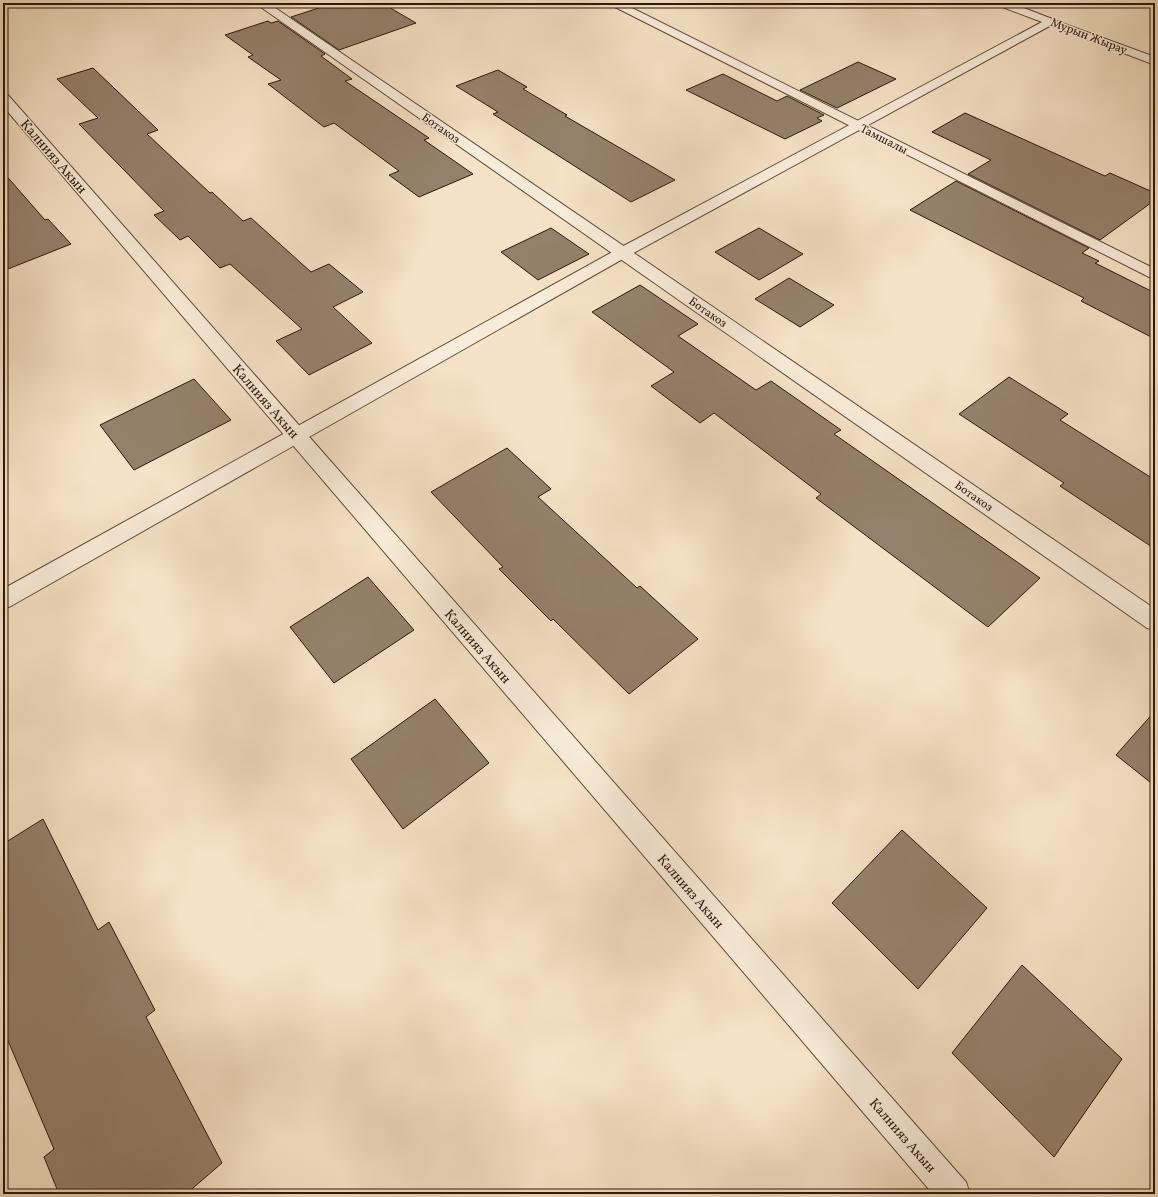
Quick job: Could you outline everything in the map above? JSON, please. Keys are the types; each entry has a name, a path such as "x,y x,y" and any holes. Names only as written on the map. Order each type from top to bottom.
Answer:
{"street":[{"name":"Ботакоз","path":"261,3 1155,621"},
{"name":"Тамшалы","path":"613,3 1155,275"},
{"name":"Мурын Жырау","path":"1001,3 1155,61"},
{"path":"3,600 622,253 1051,22"},
{"name":"Калнияз Акын","path":"3,98 954,1194"}],"building":[{"path":"334,3 382,3 416,23 339,50 291,17"},
{"path":"268,21 271,23 278,21 325,54 321,56 352,79 345,81 429,138 424,140 473,174 419,197 389,175 399,171 334,123 324,127 268,84 281,80 248,57 253,55 225,35"},
{"path":"858,62 896,79 837,108 800,90"},
{"path":"93,68 158,130 147,134 210,193 212,192 243,221 251,218 311,272 329,264 363,292 333,307 372,343 309,375 276,341 302,329 230,264 220,268 188,236 180,240 154,215 164,211 79,124 98,118 57,79"},
{"path":"498,70 527,87 523,89 567,115 565,116 675,180 631,202 493,114 498,112 456,86"},
{"path":"723,74 777,101 787,96 824,115 817,118 822,121 785,139 686,90"},
{"path":"965,113 1105,176 1110,173 1155,193 1155,200 1100,240 968,174 991,160 932,132"},
{"path":"3,172 45,220 48,219 71,244 3,271"},
{"path":"956,181 1089,248 1082,253 1099,261 1095,263 1155,293 1155,339 1081,301 1084,298 910,210"},
{"path":"551,228 589,254 538,280 501,252"},
{"path":"759,228 803,254 759,280 715,252"},
{"path":"789,278 834,305 800,327 755,299"},
{"path":"640,285 698,324 678,336 756,390 771,381 841,430 834,434 1040,578 988,627 816,498 821,494 714,413 700,423 651,386 674,372 592,312"},
{"path":"1009,377 1068,414 1060,420 1155,480 1155,549 1060,486 1064,483 959,414"},
{"path":"194,379 231,420 134,470 100,425"},
{"path":"507,448 551,489 538,497 637,588 640,586 698,639 629,694 553,619 551,621 499,569 503,567 431,492"},
{"path":"368,577 414,630 334,683 290,627"},
{"path":"435,699 489,763 403,829 351,759"},
{"path":"1155,711 1155,786 1116,755"},
{"path":"43,819 98,930 109,922 155,1010 146,1017 222,1163 186,1194 59,1194 44,1157 54,1149 3,1029 3,844"},
{"path":"902,830 987,908 918,989 832,903"},
{"path":"1022,965 1122,1059 1054,1157 952,1053"}]}
